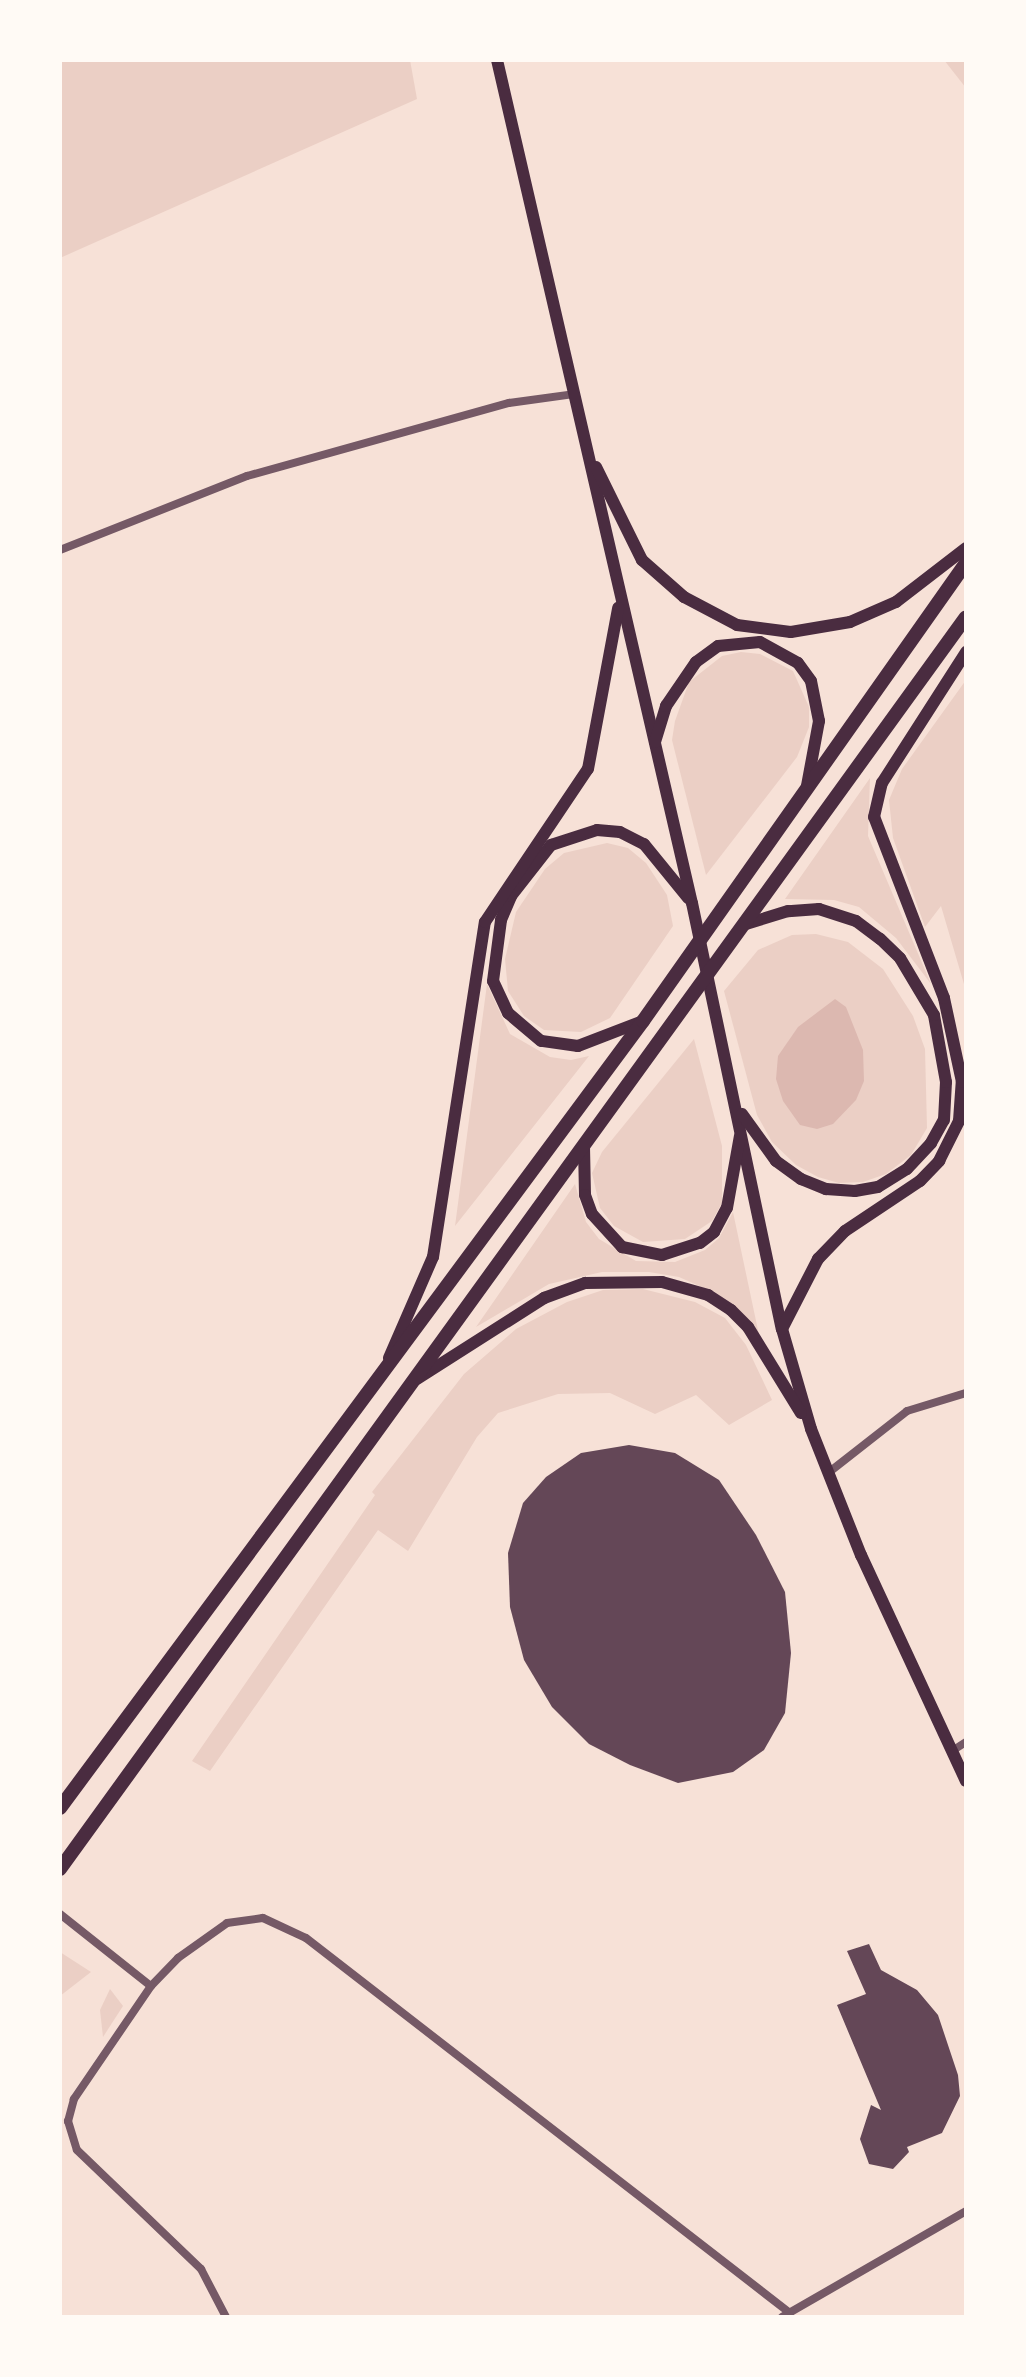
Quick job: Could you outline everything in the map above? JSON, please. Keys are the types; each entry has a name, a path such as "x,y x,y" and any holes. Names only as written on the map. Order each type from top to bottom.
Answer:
{"main road":[{"path":"497,60 586,442 619,601 692,903 782,1329 811,1429 828,1473 966,1781"},
{"path":"586,442 642,560 684,597 737,625 791,632 850,622 896,602 966,548"},
{"path":"60,1808 643,1021 738,882 966,563"},
{"path":"383,1369 433,1257 485,922 588,769 619,601"},
{"path":"60,1869 655,1051 966,617"},
{"path":"654,745 666,706 696,662 718,646 760,642 798,663 811,681 819,721 806,790"},
{"path":"782,1329 818,1259 845,1231 920,1181 939,1161 959,1121 962,1082 944,998 874,817 882,783 966,652"},
{"path":"643,1021 578,1046 541,1041 523,1029 508,1013 493,981 495,942 511,896 551,845 597,830 644,844 692,903"},
{"path":"731,1094 755,1137 801,1179 826,1189 855,1191 878,1187 907,1169 944,1120 946,1082 934,1015 900,958 856,921 838,913 788,911 746,924"},
{"path":"584,1147 585,1195 592,1214 622,1247 662,1255 700,1243 714,1232 727,1208 741,1129"},
{"path":"417,1379 544,1298 585,1283 662,1282 708,1295 748,1327 811,1429"}],"street":[{"path":"60,550 247,476 509,403 575,394"},
{"path":"828,1473 907,1411 966,1393"},
{"path":"952,1751 966,1742"},
{"path":"60,1914 151,1986"},
{"path":"226,2317 201,2269 77,2150 68,2121 74,2099 151,1986 178,1958 227,1923 263,1918 306,1938 786,2315 966,2211"}],"shaded area":[{"path":"60,60 410,60 417,99 60,258"},
{"path":"944,60 966,60 966,88"},
{"path":"741,652 760,654 793,671 809,707 809,727 797,757 706,875 672,740 675,721 689,682 722,656"},
{"path":"966,680 966,991 941,906 925,927 893,838 889,800 902,769"},
{"path":"870,778 868,836 931,984 896,938 859,907 834,900 785,899"},
{"path":"607,843 628,848 646,863 667,895 673,926 610,1018 581,1032 544,1030 524,1016 508,991 505,959 516,912 545,869 564,853"},
{"path":"816,934 848,942 883,969 913,1016 925,1049 927,1128 911,1155 886,1174 863,1182 839,1183 818,1177 796,1165 772,1142 757,1115 724,991 758,950 792,935"},
{"path":"487,984 510,1034 550,1057 571,1060 589,1056 455,1226"},
{"path":"835,999 846,1007 863,1050 864,1081 856,1100 833,1124 817,1129 800,1125 783,1101 776,1079 778,1056 798,1027"},
{"path":"694,1039 722,1146 722,1203 712,1221 685,1239 643,1242 614,1226 600,1208 592,1173 602,1152"},
{"path":"575,1184 586,1222 599,1239 636,1261 675,1262 705,1250 719,1238 733,1212 759,1335 715,1293 679,1277 649,1272 602,1272 549,1284 476,1327"},
{"path":"643,1289 695,1302 725,1318 746,1345 772,1400 729,1425 696,1395 655,1414 610,1393 558,1394 498,1413 477,1437 408,1551 378,1530 210,1771 192,1761 375,1495 372,1492 464,1374 516,1329 567,1302 603,1290"},
{"path":"60,1952 91,1972 60,1996"},
{"path":"110,1989 123,2006 103,2037 100,2010"}],"building":[{"path":"629,1445 675,1453 719,1480 756,1535 785,1592 791,1653 785,1713 764,1750 733,1772 678,1783 630,1765 589,1744 552,1707 524,1660 510,1607 508,1553 523,1503 546,1477 581,1453"},
{"path":"869,1944 881,1970 917,1990 938,2015 958,2075 960,2096 942,2133 907,2147 909,2152 893,2169 869,2164 860,2139 871,2105 881,2110 837,2005 866,1994 847,1951"}]}
